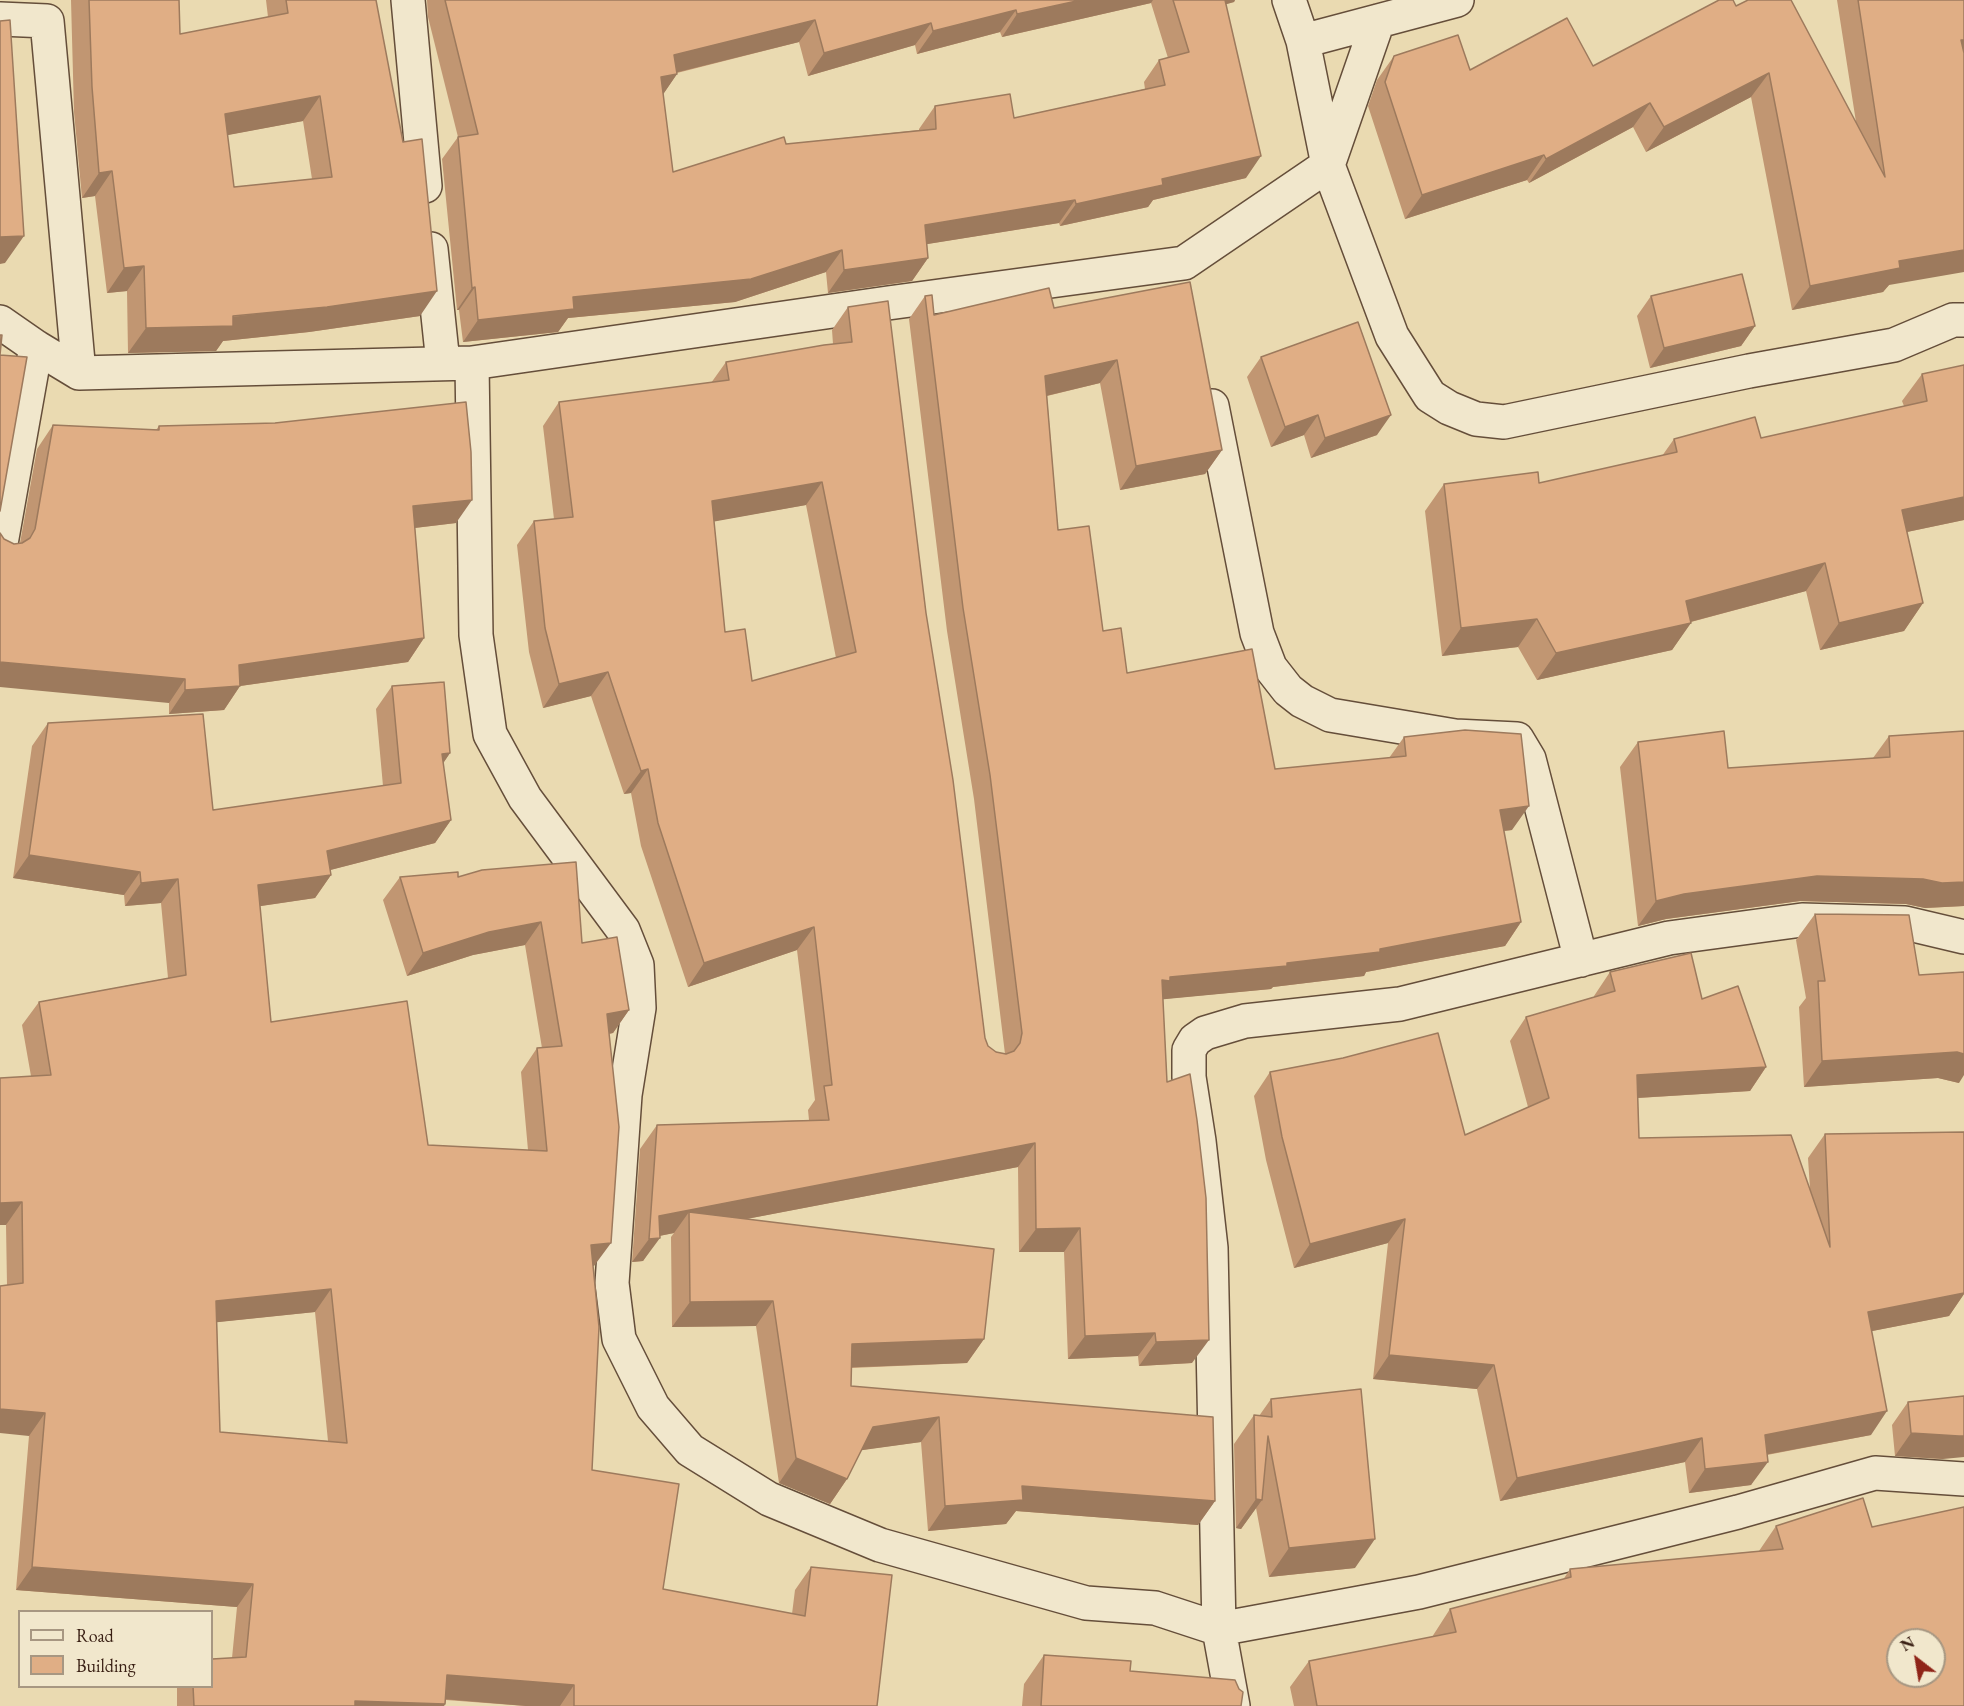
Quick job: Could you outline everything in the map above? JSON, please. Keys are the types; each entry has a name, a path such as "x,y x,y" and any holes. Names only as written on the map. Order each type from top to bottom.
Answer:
{"street":[{"path":"408,0 458,363 476,635 490,734 525,798 623,930 637,965 639,1008 625,1095 612,1283 619,1339 653,1407 690,1450 779,1503 880,1545 1086,1603 1155,1608 1219,1629 1419,1592 1738,1512 1875,1473 1964,1479"},
{"path":"1289,0 1303,41 1328,165 1392,336 1430,396 1449,408 1476,419 1504,422 1749,371 1894,345 1953,320 1964,320"},
{"path":"1303,41 1457,0"},
{"path":"0,19 47,21 79,373"},
{"path":"0,322 79,373 458,363 889,315 1186,275 1328,165 1378,21"},
{"path":"0,549 36,347"},
{"path":"1207,379 1257,633 1270,667 1288,690 1302,701 1330,715 1455,736 1517,739 1529,759 1581,960"},
{"path":"1233,1706 1219,1629 1211,1248 1189,1077 1189,1050 1195,1040 1205,1033 1245,1021 1400,1004 1670,938 1802,920 1905,923 1964,937"}],"building":[{"path":"89,0 179,0 180,34 288,13 286,0 376,0 403,142 422,139 437,291 327,307 233,316 233,326 146,328 144,266 124,268 112,171 99,173 92,87","holes":["320,96 332,177 234,187 225,114"]},
{"path":"445,0 1081,0 1017,14 1016,10 933,31 931,23 824,53 815,20 674,55 677,74 661,77 673,172 784,137 786,144 936,129 935,106 1010,94 1014,118 1165,85 1159,60 1189,52 1173,0 1225,0 1261,156 1162,179 1163,185 1076,204 1075,200 925,225 928,258 844,270 842,250 751,279 573,297 574,309 478,320 475,287 472,288 458,137 478,134"},
{"path":"1719,0 1733,0 1736,6 1748,0 1791,0 1885,177 1858,0 1964,0 1964,40 1961,40 1964,53 1964,250 1899,261 1900,268 1810,286 1769,73 1664,127 1650,103 1546,159 1544,155 1422,195 1385,82 1394,56 1458,35 1470,70 1567,18 1593,66"},
{"path":"10,20 24,236 0,237 0,21"},
{"path":"1742,274 1755,326 1664,348 1651,296"},
{"path":"1190,282 1222,450 1136,466 1117,360 1045,376 1058,530 1089,526 1103,631 1121,628 1127,673 1252,649 1275,769 1406,756 1404,737 1465,730 1521,734 1529,806 1500,810 1521,922 1380,949 1380,952 1287,963 1287,966 1170,977 1170,981 1162,980 1167,1082 1190,1074 1197,1120 1206,1198 1209,1340 1156,1342 1155,1333 1085,1336 1080,1228 1036,1229 1035,1143 659,1216 660,1238 649,1239 657,1125 829,1120 824,1086 832,1085 814,927 704,963 658,823 648,769 641,771 608,672 559,684 545,628 534,521 573,517 559,402 729,380 726,362 852,342 848,307 888,301 926,613 953,780 985,1038 988,1046 996,1052 1006,1054 1014,1051 1020,1043 1022,1033 990,775 963,608 925,296 932,295 934,315 1049,288 1054,308","holes":["822,482 856,652 752,681 745,629 725,632 712,501"]},
{"path":"1358,322 1391,415 1325,438 1318,415 1285,427 1261,357"},
{"path":"0,355 27,357 0,511"},
{"path":"1964,365 1964,497 1902,510 1923,603 1839,623 1825,563 1686,601 1691,623 1556,653 1537,619 1461,628 1444,484 1538,472 1539,483 1677,452 1674,439 1755,417 1761,438 1927,401 1922,374"},
{"path":"466,402 471,452 472,500 413,506 424,638 239,665 240,686 185,690 185,679 0,662 0,533 4,539 14,544 22,543 30,538 35,529 53,425 159,430 159,426 275,423"},
{"path":"444,682 450,753 442,754 451,820 327,851 331,875 258,885 271,1022 407,1001 428,1145 547,1151 537,1048 562,1046 541,922 489,932 423,953 400,877 458,872 458,877 482,870 576,862 582,943 617,937 629,1010 607,1014 619,1127 611,1243 591,1245 599,1327 592,1470 679,1484 663,1589 805,1616 811,1567 892,1575 877,1706 574,1706 574,1685 447,1675 445,1704 355,1701 355,1706 194,1706 193,1688 213,1688 213,1659 246,1657 253,1584 32,1567 45,1413 0,1409 0,1286 23,1283 22,1202 0,1203 0,1078 51,1075 39,1002 186,975 178,879 141,883 140,872 29,855 48,723 203,714 213,810 401,783 392,686","holes":["331,1289 347,1443 220,1432 216,1301"]},
{"path":"1724,731 1728,768 1890,757 1889,736 1964,731 1964,882 1942,883 1923,879 1817,876 1684,894 1656,901 1638,742"},
{"path":"1815,914 1909,915 1919,975 1964,972 1964,1054 1957,1052 1822,1061 1818,981 1825,981"},
{"path":"1691,953 1702,999 1738,986 1766,1067 1637,1075 1639,1138 1791,1135 1830,1247 1825,1134 1964,1132 1964,1293 1868,1312 1887,1411 1765,1435 1768,1462 1705,1469 1702,1438 1517,1478 1494,1365 1389,1355 1405,1219 1310,1244 1282,1137 1270,1072 1343,1058 1438,1033 1465,1135 1549,1098 1526,1017 1615,991 1610,972"},
{"path":"689,1212 994,1249 984,1339 852,1344 851,1386 1213,1417 1215,1501 1022,1486 1023,1500 945,1506 939,1417 873,1427 847,1479 796,1458 773,1301 690,1302"},
{"path":"1361,1389 1375,1539 1289,1548 1268,1436 1262,1500 1256,1499 1254,1415 1272,1417 1271,1399"},
{"path":"1964,1396 1964,1436 1911,1433 1908,1402"},
{"path":"1863,1498 1872,1527 1964,1507 1964,1706 1317,1706 1309,1661 1456,1632 1450,1609 1571,1577 1570,1569 1783,1549 1776,1526"},
{"path":"1044,1655 1131,1661 1130,1671 1235,1680 1243,1692 1241,1706 1041,1706"}]}
